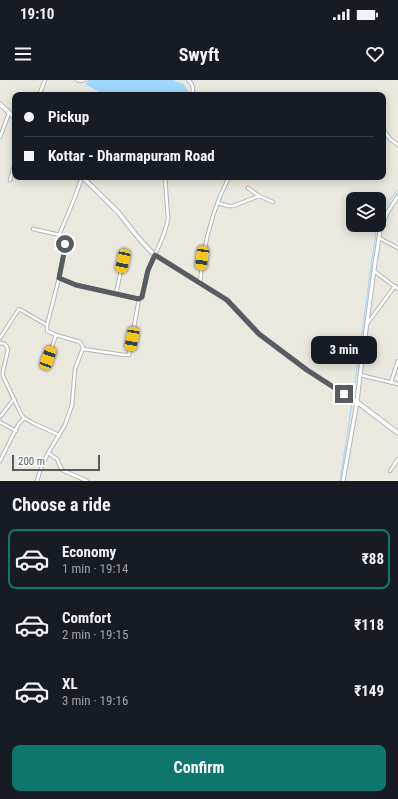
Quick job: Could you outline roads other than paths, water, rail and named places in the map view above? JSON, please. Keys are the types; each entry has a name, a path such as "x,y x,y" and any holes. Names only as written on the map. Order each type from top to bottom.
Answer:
{"main road":[{"path":"0,104 10,114"},
{"path":"85,180 113,207 147,248 155,255 227,300 259,334 307,370 357,402 398,433"}],"street":[{"path":"40,92 45,80"},
{"path":"77,80 84,80"},
{"path":"188,80 191,81 193,85 192,92"},
{"path":"0,137 10,114"},
{"path":"386,133 390,139 398,145"},
{"path":"10,180 12,173"},
{"path":"60,236 81,180"},
{"path":"83,349 124,355 130,353 139,299 142,297 148,270 165,232 167,223 166,180"},
{"path":"200,283 205,243 222,190 227,180"},
{"path":"248,188 259,196 272,202"},
{"path":"218,203 233,206 259,196"},
{"path":"344,481 357,402 380,231 387,213 398,196"},
{"path":"33,229 60,236 60,238 65,242 59,278 47,325 47,331 80,342 83,349 75,369 72,406 65,425 48,453 37,481"},
{"path":"379,238 398,248"},
{"path":"116,294 123,261"},
{"path":"367,324 397,288 374,270"},
{"path":"59,278 76,285 139,299"},
{"path":"0,338 19,308 47,325"},
{"path":"48,358 56,335"},
{"path":"0,343 5,344 7,347 3,374 4,380 21,414 24,418 59,435"},
{"path":"391,382 398,361"},
{"path":"360,375 398,384"},
{"path":"0,417 14,399"},
{"path":"0,461 24,418"},
{"path":"0,422 16,431"},
{"path":"48,453 57,459 62,470 87,481"},
{"path":"390,471 398,459"}],"water":[{"path":"88,80 172,80 184,84 188,92 100,92 85,84"}],"waterway":[{"path":"386,205 398,189"},
{"path":"353,396 376,232"},
{"path":"340,481 352,403"}]}
